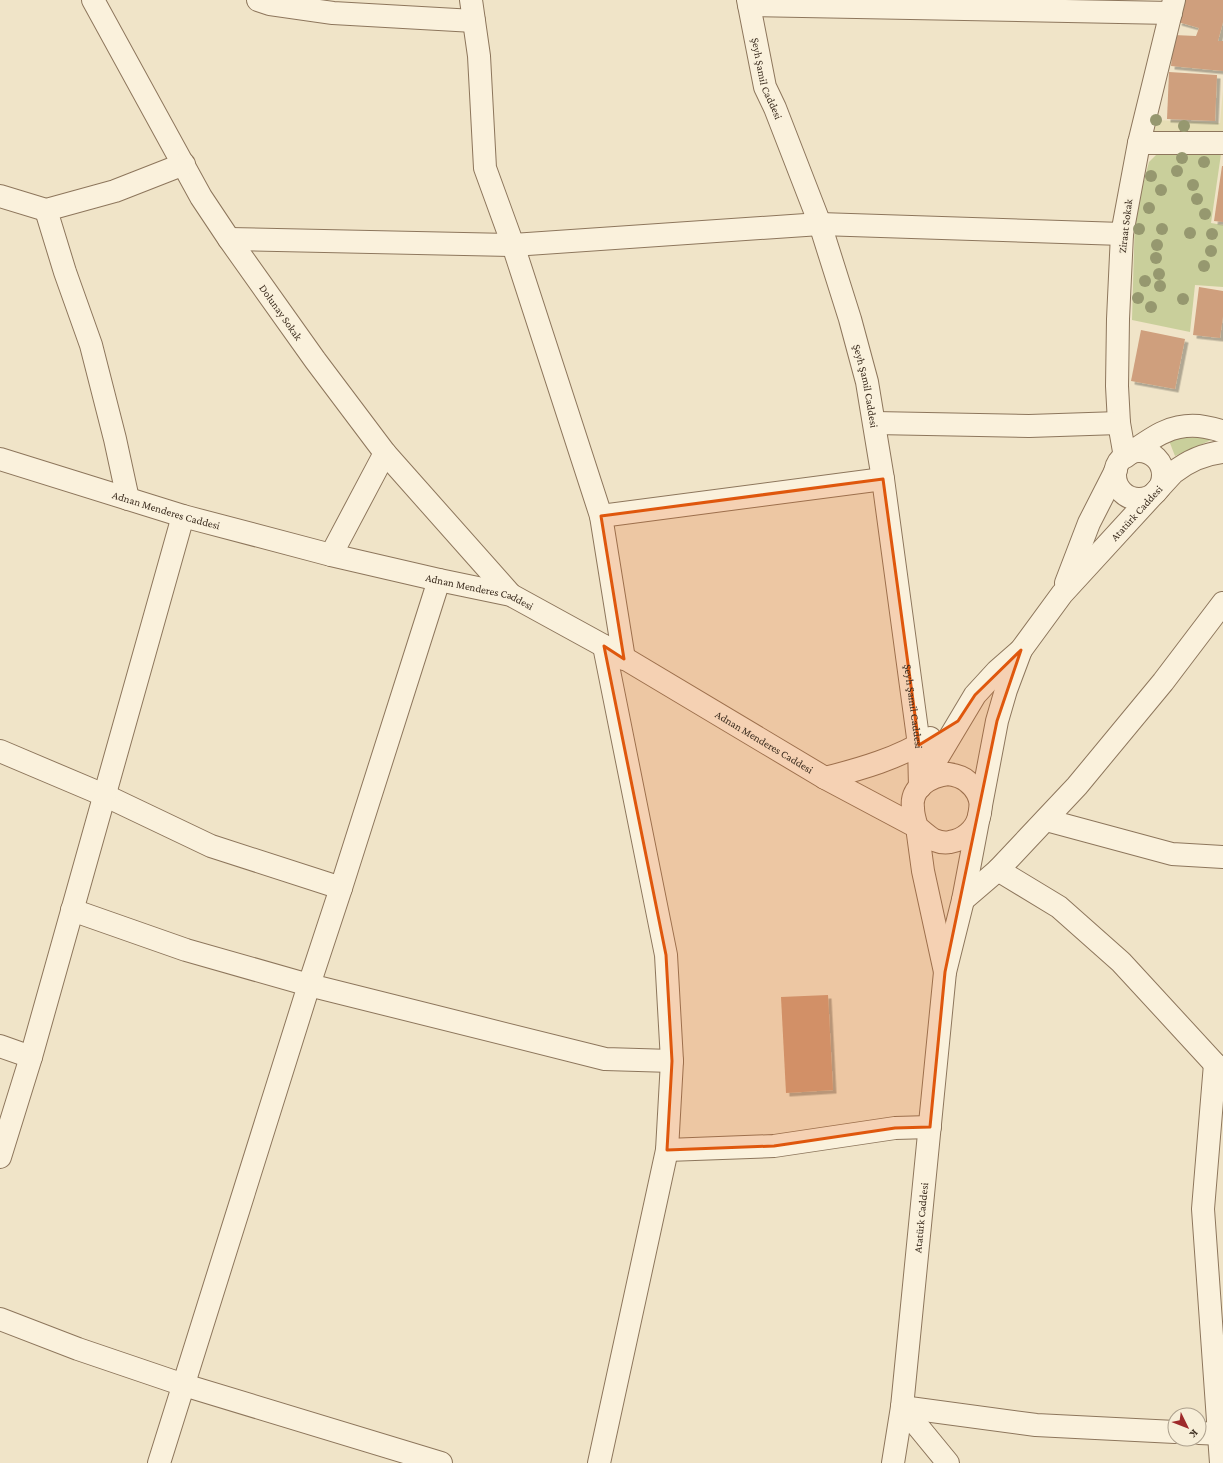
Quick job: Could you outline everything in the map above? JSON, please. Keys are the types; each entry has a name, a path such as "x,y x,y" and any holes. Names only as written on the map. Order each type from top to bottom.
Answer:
{"street":[{"name":"Dolunay Sokak","path":"93,0 201,197 229,239 315,360 385,453 511,595"},
{"path":"258,0 270,4 333,13 473,10 479,56 485,168 513,245 601,516 624,659"},
{"path":"748,3 1172,6"},
{"name":"Şeyh Şamil Caddesi","path":"748,3 765,87 820,224 850,319 867,382 875,423 919,745 920,787"},
{"name":"Ziraat Sokak","path":"1120,463 1117,386 1118,319 1122,234 1139,143 1172,6"},
{"path":"1139,143 1223,143"},
{"path":"0,196 46,210 115,191 184,164"},
{"path":"46,210 65,272 91,345 115,439 128,498"},
{"path":"229,239 513,245 820,224 1122,234"},
{"path":"875,423 1029,426 1118,423"},
{"name":"Atatürk Caddesi","path":"1062,594 1089,523 1120,463 1163,432 1180,426 1197,425 1218,429 1223,432"},
{"path":"1147,452 1154,456 1162,469 1163,477 1157,491 1151,496 1136,499 1122,492 1116,478 1120,463 1131,453 1147,452"},
{"name":"Atatürk Caddesi","path":"1021,650 1062,594 1173,473 1184,465 1202,456 1223,452"},
{"path":"331,554 385,453"},
{"name":"Adnan Menderes Caddesi","path":"0,459 183,516 331,554 439,580 511,595 604,646 825,778 917,827"},
{"path":"601,516 883,479"},
{"path":"0,1157 31,1057 183,516"},
{"path":"159,1463 309,985 439,580"},
{"path":"963,900 998,870 1077,786 1158,688 1223,603"},
{"path":"599,1463 667,1150 672,1061 666,955 604,646"},
{"path":"946,972 923,871 917,827 912,807 914,796 975,695 997,671 1021,650"},
{"path":"946,972 963,900 997,721 1006,690 1021,650"},
{"path":"825,778 858,770 919,745 958,721"},
{"path":"0,751 104,795 211,846 341,888"},
{"path":"917,827 935,840 945,842 956,841 966,836 973,829 978,820 981,809 980,799 975,789 968,781 959,776 948,774 938,775 928,780 920,787"},
{"path":"1046,820 1172,854 1223,857"},
{"path":"998,870 1059,907 1122,962 1219,1067 1202,1209 1214,1434 1221,1463"},
{"path":"72,910 186,950 309,985 605,1059 672,1061"},
{"name":"Atatürk Caddesi","path":"893,1463 902,1407 946,972"},
{"path":"0,1046 31,1057"},
{"path":"667,1150 774,1146 894,1128 930,1127"},
{"path":"0,1319 78,1349 184,1385 441,1463"},
{"path":"902,1407 1036,1424 1167,1432"},
{"path":"902,1407 948,1463"}],"highlighted area":[{"path":"883,479 919,745 958,721 975,695 1021,650 997,721 945,972 930,1127 895,1128 774,1146 667,1150 672,1061 666,955 604,646 624,659 601,516"}],"shaded area":[{"path":"1223,90 1223,133 1154,132 1156,120 1220,123"}],"green space":[{"path":"1157,154 1221,154 1211,223 1223,225 1223,287 1195,285 1190,332 1132,320 1135,215 1149,162"},
{"path":"1218,437 1175,456 1168,438"}],"building":[{"path":"1184,0 1223,0 1223,22 1218,41 1223,41 1223,71 1171,66 1174,35 1196,36 1199,28 1178,22"},
{"path":"1169,72 1217,75 1215,121 1167,119"},
{"path":"1223,166 1223,222 1214,221"},
{"path":"1199,287 1223,291 1223,316 1220,338 1193,335"},
{"path":"1141,330 1185,339 1175,389 1131,381"},
{"path":"828,995 833,1090 786,1093 781,997"}]}
